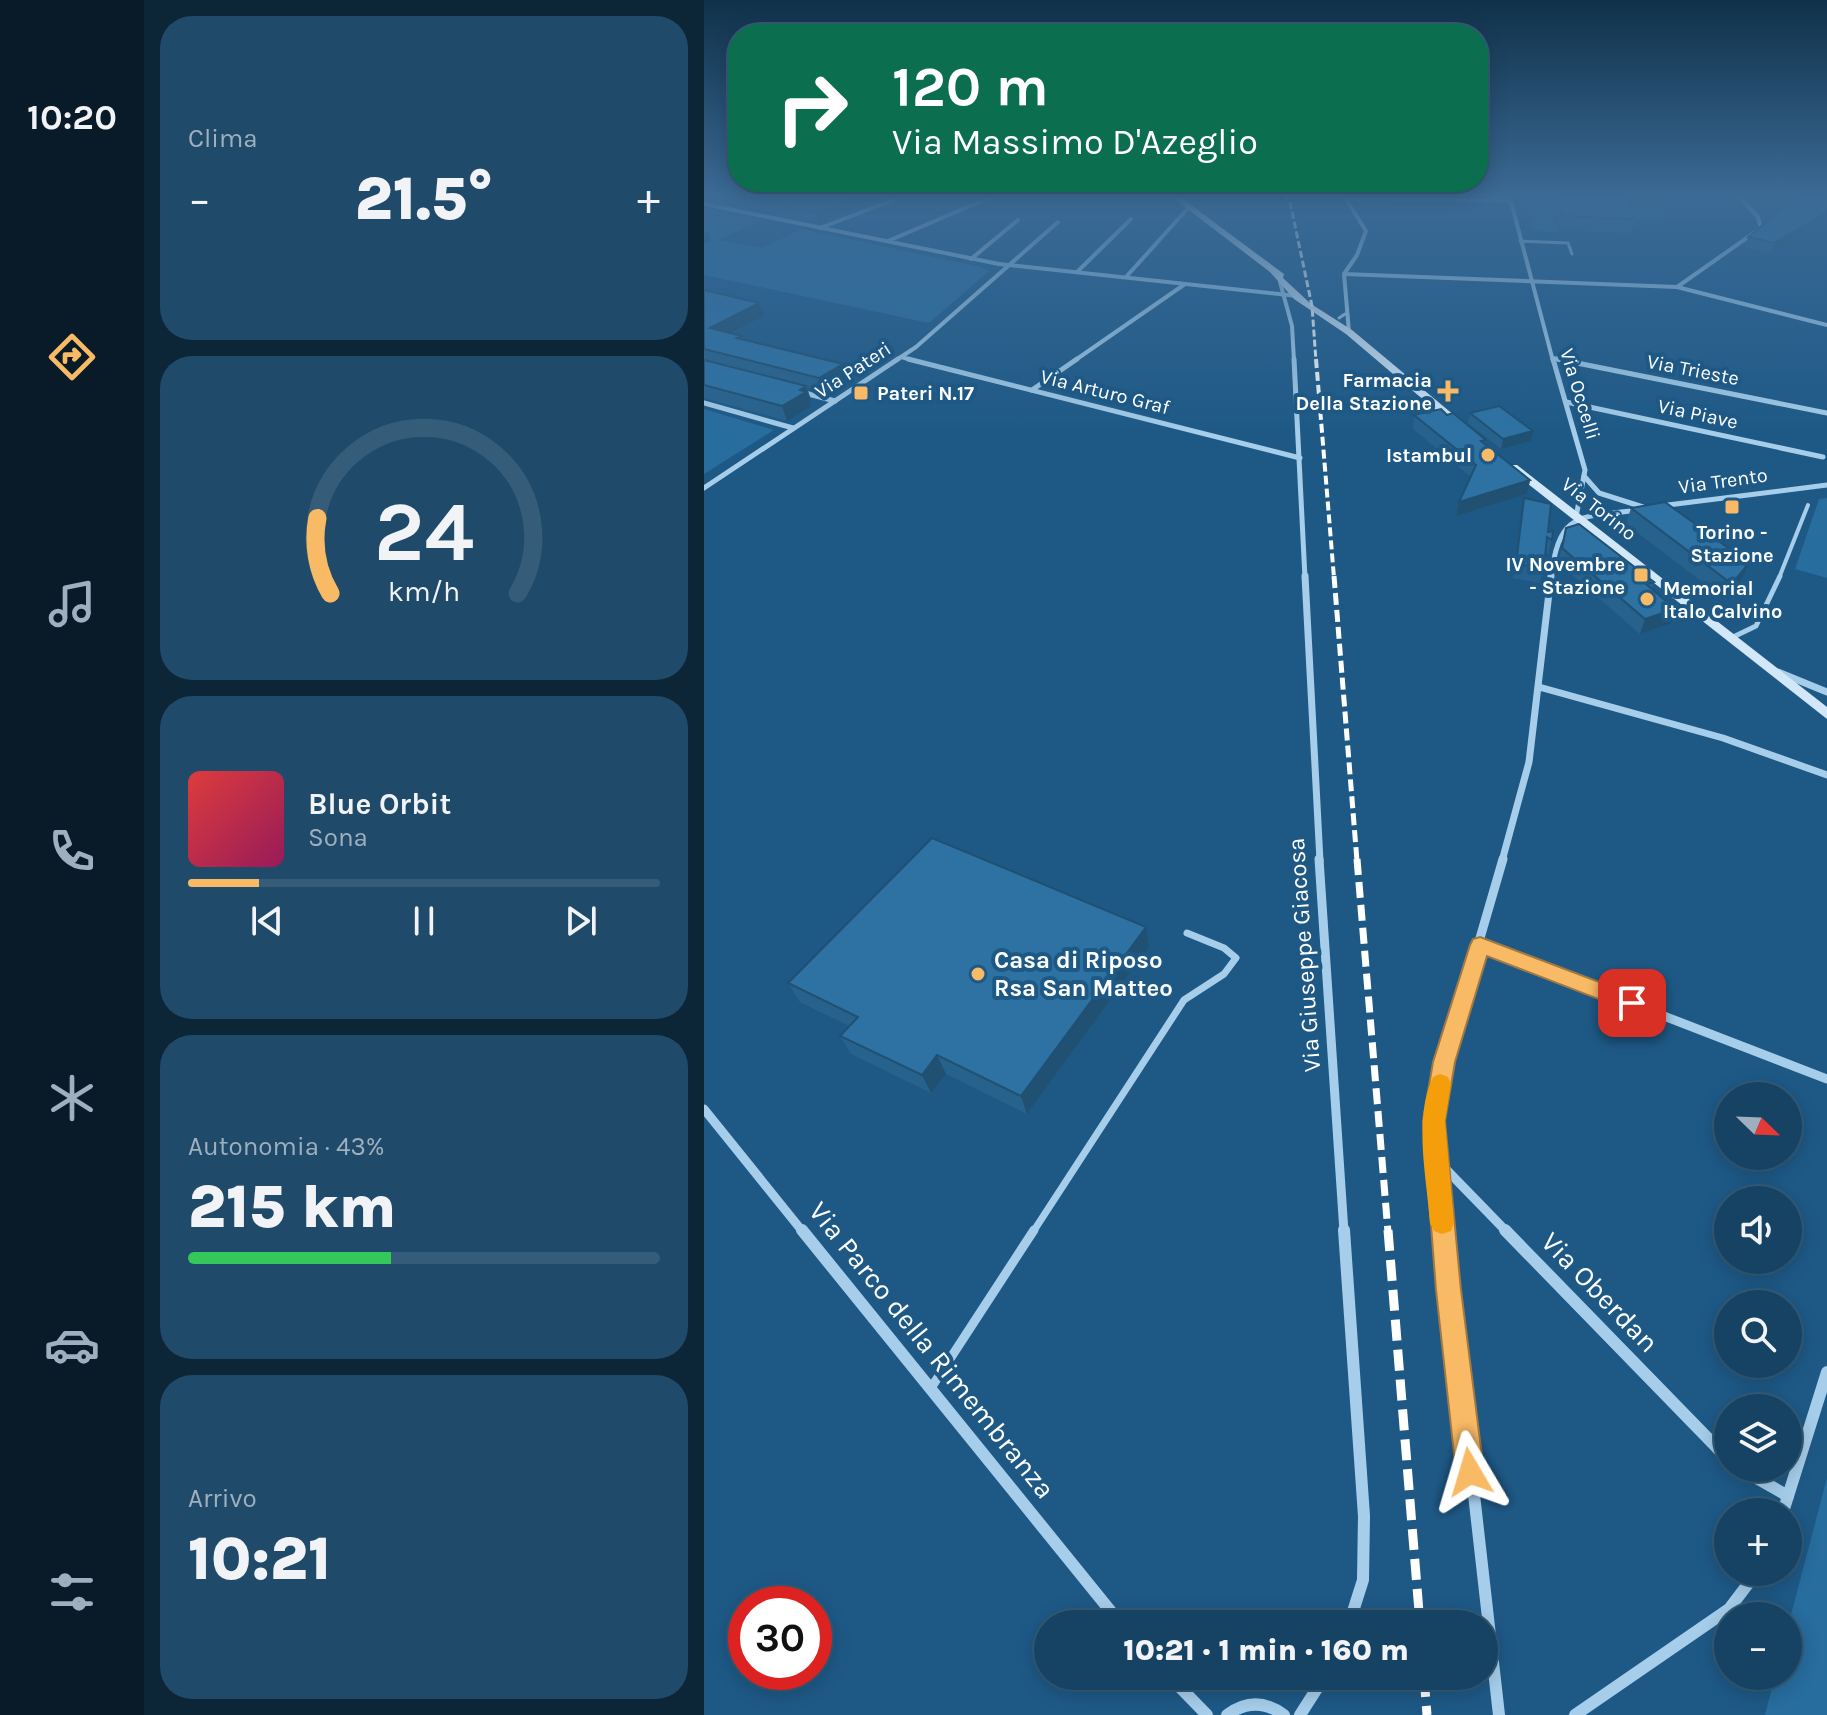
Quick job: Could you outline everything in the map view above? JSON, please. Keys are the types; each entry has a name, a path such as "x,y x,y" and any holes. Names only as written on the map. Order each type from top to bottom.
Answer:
{"main road":[{"path":"1275,274 1297,296 1334,325 1349,332 1475,438"},
{"path":"1278,274 1342,316 1349,332"},
{"name":"Via Torino","path":"1504,460 1827,714"}],"street":[{"name":"Via Pateri","path":"704,488 901,357 998,274"},
{"path":"1097,274 1297,296"},
{"path":"1342,316 1344,274"},
{"path":"1345,274 1677,287 1827,325"},
{"name":"Via Occelli","path":"1528,274 1577,436 1584,476 1576,517"},
{"path":"1677,287 1695,274"},
{"name":"Via Giuseppe Giacosa","path":"1280,282 1292,326 1322,909 1364,1516 1363,1580 1353,1610"},
{"path":"1032,390 1186,284"},
{"name":"Via Arturo Graf","path":"901,357 1300,458"},
{"name":"Via Trieste","path":"1553,358 1827,413"},
{"path":"791,389 835,401"},
{"name":"Via Piave","path":"1566,402 1823,457"},
{"path":"704,403 793,428"},
{"path":"1584,476 1599,493 1647,508"},
{"name":"Via Trento","path":"1576,517 1827,485"},
{"path":"1499,1715 1449,1290 1434,1121 1444,1062 1480,945 1529,762 1558,537 1566,522 1576,517"},
{"path":"1770,669 1827,692"},
{"path":"1539,687 1723,738 1827,775"},
{"path":"1480,945 1827,1079"},
{"name":"Via Parco della Rimembranza","path":"704,1109 1110,1610"},
{"name":"Via Oberdan","path":"1437,1159 1714,1445"},
{"path":"1764,1482 1788,1496 1827,1372"},
{"path":"1575,1715 1729,1609 1746,1586"},
{"path":"1183,1690 1207,1715"},
{"path":"1300,1715 1316,1690"},
{"path":"1227,1715 1234,1708 1255,1703 1276,1708 1284,1715"}],"lane":[{"path":"1731,638 1756,626 1784,568 1808,505"},
{"path":"931,1388 1184,1000 1224,974 1236,958 1224,948 1187,933"}],"shaded area":[{"path":"704,274 986,274 929,323"},
{"path":"704,409 774,430 704,474"},
{"path":"1827,498 1827,578 1795,569 1819,499"},
{"path":"1827,1478 1827,1715 1765,1715 1771,1690 1802,1690 1802,1602 1794,1602 1799,1586 1802,1586 1802,1573"}],"building":[{"path":"704,290 759,303 710,328 742,336 737,338 843,364 819,378 704,349"},
{"path":"704,360 806,386 800,390 806,392 782,406 704,385"},
{"path":"1499,406 1533,431 1503,439 1470,413"},
{"path":"1441,409 1447,415 1453,413 1486,440 1481,441 1530,480 1459,502 1476,465 1414,415"},
{"path":"1524,498 1551,504 1548,532 1553,531 1552,540 1547,537 1544,568 1516,564"},
{"path":"1665,502 1749,563 1732,584 1631,508"},
{"path":"1579,524 1654,582 1646,584 1675,609 1645,619 1562,548 1566,528"},
{"name":"Casa di Riposo Rsa San Matteo","path":"932,838 1146,927 1021,1096 937,1055 922,1075 840,1036 858,1017 788,983"}],"railway":[{"path":"1305,274 1312,306 1316,361"},
{"path":"1316,359 1334,578"},
{"path":"1334,576 1357,861"},
{"path":"1357,859 1388,1232"},
{"path":"1388,1230 1419,1610"},
{"path":"1425,1690 1427,1715"}],"slow traffic":[{"path":"1440,1084 1434,1121 1442,1223"}],"place":[{"name":"Farmacia Della Stazione","path":"1448,391"},
{"name":"Pateri N.17","path":"861,393"},
{"name":"Istambul","path":"1488,455"},
{"name":"Torino - Stazione","path":"1732,507"},
{"name":"IV Novembre - Stazione","path":"1641,575"},
{"name":"Memorial Italo Calvino","path":"1647,599"},
{"name":"Casa di Riposo Rsa San Matteo","path":"978,974"}],"route":[{"path":"1470,1472 1434,1121 1444,1062 1480,945 1632,1003"}]}
